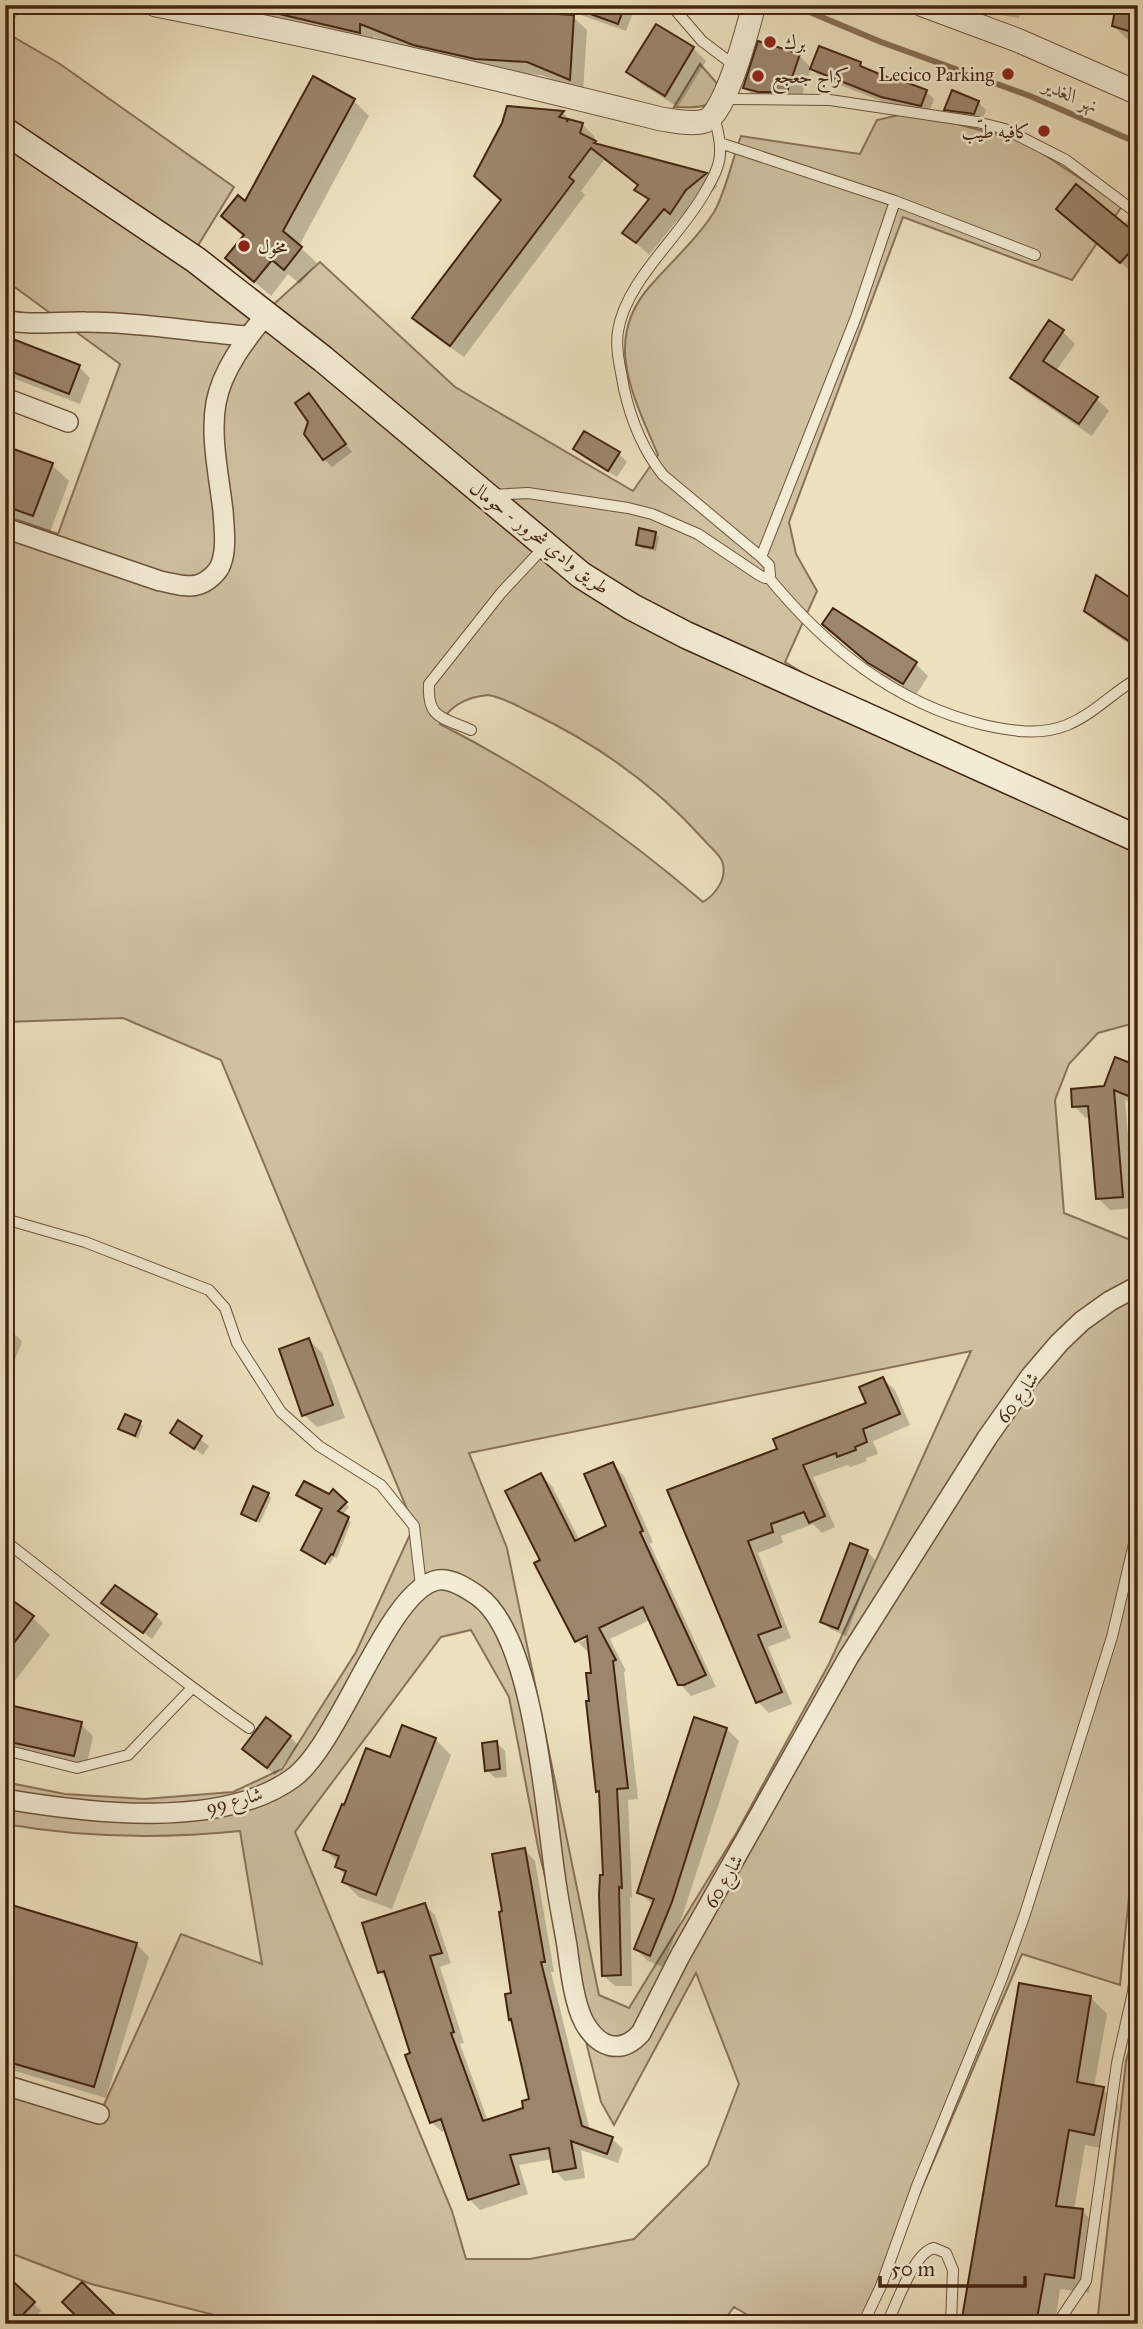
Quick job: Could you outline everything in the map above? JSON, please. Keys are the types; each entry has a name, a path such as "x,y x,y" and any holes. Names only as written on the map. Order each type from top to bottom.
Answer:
{"main road":[{"name":"طريق وادي شحرور - حومال","path":"5,131 186,253 323,359 581,575 632,607 686,635 1138,839"}],"street":[{"path":"156,5 248,14 439,65 661,119 694,122 707,121 719,107 752,13"},
{"path":"923,5 1017,40 1138,93"},
{"path":"5,528 160,581 183,586 199,584 213,576 220,566 225,529 214,422 216,402 234,358 266,315"},
{"path":"5,320 42,324 128,324 248,336"},
{"path":"5,398 68,422"},
{"name":"شارع 60","path":"421,1586 440,1579 453,1582 482,1598 497,1613 511,1644 536,1737 570,1967 583,2020 603,2044 620,2048 633,2042 641,2034 680,1956 848,1658 987,1438 1030,1377 1059,1343 1082,1321 1110,1301 1138,1286"},
{"name":"شارع 99","path":"5,1798 80,1809 138,1813 208,1808 267,1793 293,1777 309,1762 326,1739 378,1645 403,1607 421,1586"},
{"path":"5,2085 99,2114"}],"lane":[{"path":"671,5 702,41 735,66"},
{"path":"769,578 771,570 761,557 663,475 653,463 643,446 628,405 617,348 621,320 634,292 698,204 719,164 719,107 830,100 977,122 1005,129 1066,160 1138,214"},
{"path":"720,143 895,201 1035,255"},
{"path":"761,557 856,317 895,201"},
{"path":"487,496 528,493 628,508 652,514 698,534 749,569 769,578 799,614 850,660 912,700 968,721 1022,732 1065,726 1085,716 1138,678"},
{"path":"471,730 434,713 428,701 429,684 501,593 545,546"},
{"path":"5,1219 85,1242 209,1290 225,1308 237,1343 281,1412 319,1446 380,1485 414,1526 421,1586"},
{"path":"863,2324 881,2286 917,2186 1002,1979 1112,1637 1138,1527"},
{"path":"5,1541 112,1623 192,1689 249,1728"},
{"path":"5,1750 77,1768 128,1755 192,1689"},
{"path":"1057,2324 1086,2281 1117,2063 1135,1994 1138,1950"},
{"path":"887,2324 916,2264 924,2253 934,2248 946,2253 953,2270 951,2324"}],"shaded area":[{"path":"5,32 60,64 234,187 197,247 273,305 320,262 455,387 633,491 658,455 632,390 627,369 625,348 628,327 636,306 651,285 692,241 714,212 741,136 860,154 877,120 912,112 1025,142 1122,206 1072,280 903,217 789,522 796,554 817,591 785,662 849,701 1138,832 1138,1029 1127,1025 1098,1033 1069,1064 1055,1100 1064,1213 1138,1243 1138,1809 1120,1985 1022,1954 864,2324 763,2324 734,2307 721,2324 228,2324 227,2318 91,2284 5,2251 5,2079 103,2107 181,1934 262,1964 240,1831 122,1836 5,1824 5,1782 65,1794 144,1799 233,1792 282,1769 356,1652 414,1526 221,1060 123,1018 5,1022 5,516 58,534 120,364 5,280","holes":["488,695 511,702 580,738 625,768 667,803 722,861 722,879 712,895 703,902 577,805 511,763 440,724 460,703","971,1351 829,1664 737,1832 629,2008 599,1995 507,1548 469,1453","471,1630 509,1697 539,1852 601,2102 614,2125 696,1973 739,2084 708,2165 634,2239 530,2259 466,2259 452,2211 295,1832 441,1637"]},
{"path":"700,64 720,87 716,95 712,101 702,106 674,107"},
{"path":"1134,2032 1138,2032 1138,2324 1097,2324 1126,2061"}],"building":[{"path":"263,5 506,5 506,11 574,15 570,80 527,62 475,59 413,45 360,24 360,33 262,10"},
{"path":"571,5 625,5 618,24"},
{"path":"1116,5 1138,5 1138,34 1112,26"},
{"path":"656,24 694,47 665,96 626,72"},
{"path":"758,41 800,54 787,92 758,92 743,88"},
{"path":"819,46 861,62 860,66 894,80 895,78 927,90 921,106 881,97 810,69"},
{"path":"313,76 355,99 283,231 302,247 284,270 272,260 254,282 225,258 244,235 221,216 238,195 245,201"},
{"path":"952,90 979,101 974,114 944,110"},
{"path":"507,106 564,111 559,117 567,119 567,122 568,119 583,123 580,133 596,141 594,143 707,173 686,190 670,214 664,209 636,243 622,233 649,199 634,190 638,185 591,148 569,177 574,181 450,346 412,318 501,200 474,176 502,123"},
{"path":"1076,184 1138,235 1138,243 1120,263 1056,209"},
{"path":"1049,320 1064,330 1043,361 1098,397 1079,424 1010,378"},
{"path":"5,336 80,365 69,394 5,369"},
{"path":"309,393 346,444 323,460 304,434 308,422 295,403"},
{"path":"584,431 620,452 608,471 573,449"},
{"path":"5,446 53,463 33,516 5,506"},
{"path":"639,528 656,532 653,548 636,545"},
{"path":"1096,575 1138,603 1138,627 1129,641 1084,611"},
{"path":"833,608 917,662 903,684 868,663 822,624"},
{"path":"1115,1057 1138,1066 1138,1100 1114,1090 1123,1197 1096,1199 1088,1106 1072,1107 1071,1089 1104,1086"},
{"path":"309,1338 333,1405 302,1416 279,1349"},
{"path":"883,1377 900,1414 863,1429 867,1442 855,1447 856,1450 837,1457 836,1453 803,1465 825,1516 809,1523 804,1512 771,1524 773,1532 748,1541 781,1627 758,1635 782,1692 756,1703 667,1490 777,1449 773,1439 866,1403 859,1387"},
{"path":"125,1414 141,1421 135,1436 118,1429"},
{"path":"178,1420 202,1436 194,1449 170,1433"},
{"path":"613,1462 643,1531 640,1532 706,1675 678,1685 643,1607 599,1628 616,1660 613,1661 628,1788 617,1789 622,1888 619,1887 621,1975 602,1976 599,1895 600,1875 603,1875 599,1791 596,1792 586,1701 589,1701 586,1673 591,1673 587,1636 575,1642 534,1563 540,1560 505,1491 541,1473 575,1541 606,1526 584,1474"},
{"path":"304,1481 329,1494 333,1489 347,1502 338,1511 349,1517 333,1555 331,1554 325,1564 301,1550 322,1509 296,1495"},
{"path":"253,1486 269,1493 256,1521 241,1514"},
{"path":"850,1543 868,1550 838,1629 820,1622"},
{"path":"115,1585 157,1614 143,1633 101,1603"},
{"path":"5,1595 34,1616 5,1655"},
{"path":"5,1704 82,1722 74,1756 5,1741"},
{"path":"266,1717 291,1736 267,1768 242,1749"},
{"path":"694,1717 727,1728 672,1902 650,1956 634,1949 654,1899 637,1893"},
{"path":"402,1725 436,1738 376,1895 342,1882 346,1871 335,1867 339,1856 323,1850 366,1748 390,1757"},
{"path":"497,1741 500,1769 485,1771 482,1743"},
{"path":"525,1848 545,1962 541,1962 582,2126 613,2137 607,2154 571,2141 576,2168 553,2172 549,2148 510,2155 519,2184 468,2200 441,2119 430,2123 405,2055 410,2053 384,1971 378,1973 362,1923 425,1903 442,1953 430,1956 454,2032 451,2033 483,2121 523,2108 522,2101 529,2099 505,1994 511,1993 499,1912 502,1911 492,1854"},
{"path":"5,1903 137,1943 94,2087 5,2061"},
{"path":"1019,1983 1091,1996 1077,2082 1104,2087 1094,2135 1069,2130 1056,2206 1083,2209 1074,2278 1045,2274 1036,2324 961,2324"},
{"path":"5,2274 35,2302 14,2324 5,2324"},
{"path":"82,2282 116,2316 108,2324 84,2324 62,2302"}],"waterway":[{"name":"نهر الغدير","path":"793,5 881,42 1030,96 1138,143"}],"place":[{"name":"برك","path":"770,42"},
{"name":"Lecico Parking","path":"1008,74"},
{"name":"كراج جعجع","path":"758,76"},
{"name":"كافيه طيّب","path":"1044,131"},
{"name":"مخول","path":"244,246"}]}
